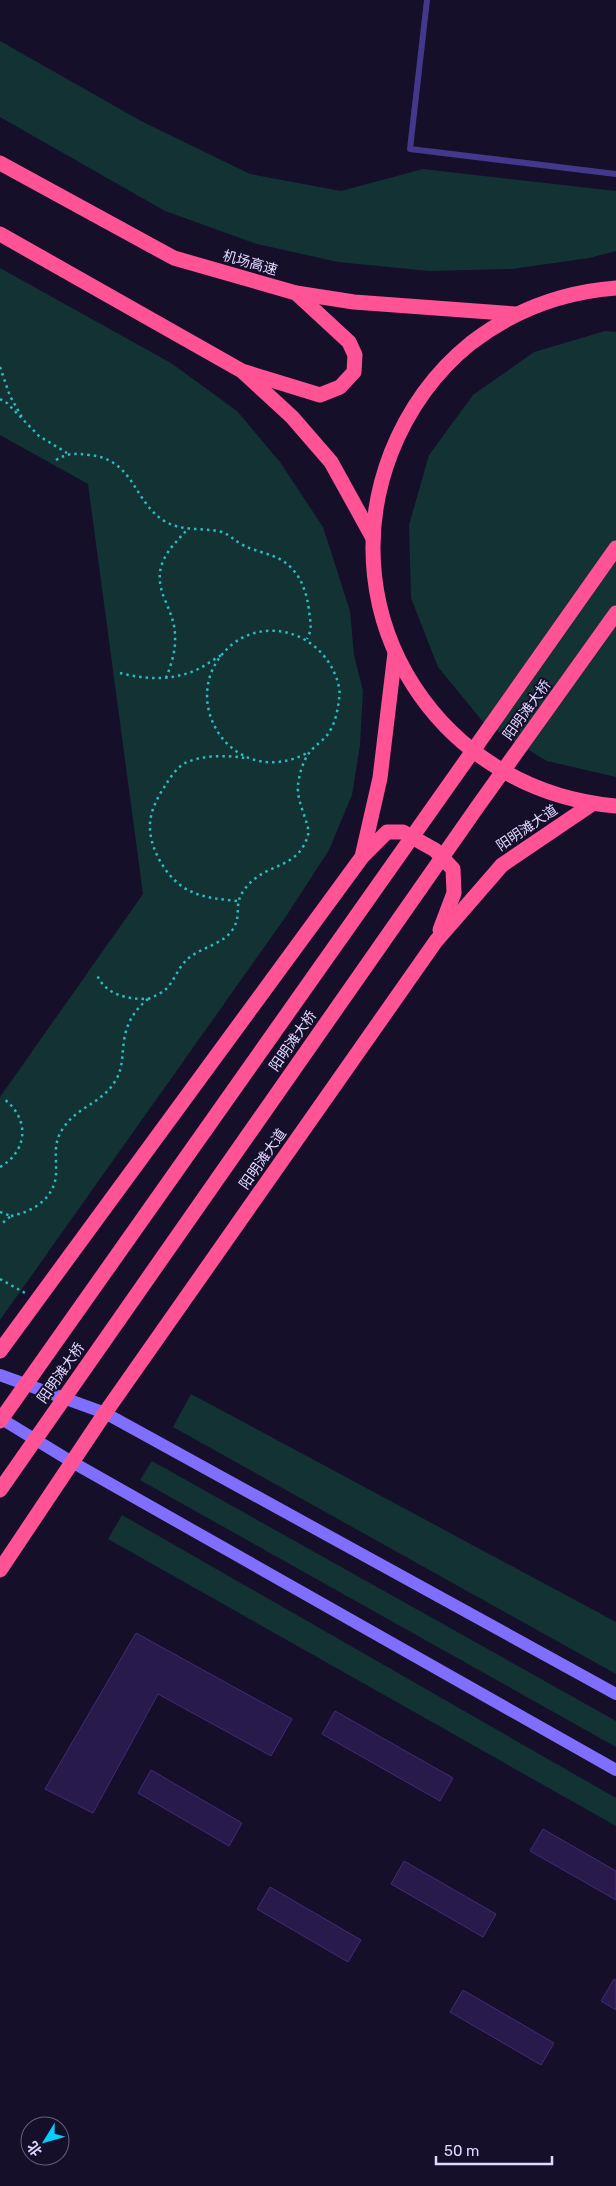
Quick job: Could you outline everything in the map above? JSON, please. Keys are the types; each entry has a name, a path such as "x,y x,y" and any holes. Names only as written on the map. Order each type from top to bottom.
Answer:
{"highway":[{"name":"机场高速","path":"0,162 174,258 296,293 354,302 516,314"},
{"path":"0,234 242,371 320,394 340,387 354,372 355,355 349,342 296,293"},
{"path":"616,284 553,299 516,314 486,332 458,354 434,379 414,406 397,437 384,470 376,503 373,538 374,568 378,596 385,625 395,652 416,690 443,724 474,753 511,777 550,794 592,804 616,806"},
{"path":"592,290 616,288"},
{"path":"242,371 292,417 331,462 373,538"},
{"name":"阳明滩大桥","path":"0,1419 616,548"},
{"name":"阳明滩大桥","path":"0,1490 478,806 616,613"},
{"path":"362,858 380,778 395,652"},
{"name":"阳明滩大道","path":"0,1570 105,1414 436,941 502,865 592,804"},
{"path":"0,1352 362,858 387,832 403,832 435,850 453,869 454,893 436,941"}],"main road":[{"path":"0,1375 105,1414 616,1694"},
{"path":"0,1419 72,1462 616,1770"}],"lane":[{"path":"428,0 410,149 616,174"}],"path":[{"path":"0,366 10,396 27,424"},
{"path":"0,399 39,436 67,453 95,455 111,461 124,470 143,499 158,516 170,524 188,529 215,531 229,535 241,544 276,557 294,571 307,593 312,626 307,639"},
{"path":"56,460 67,453"},
{"path":"166,678 176,638 170,611 159,584 160,570 164,556 188,529"},
{"path":"120,673 143,678 166,678 201,668 240,640 260,632 282,631 307,639 329,662 335,674 340,696 337,713 328,734 309,752 294,759 279,762 265,763 245,758 222,756 190,762 178,767 156,800 150,828 156,852 163,866 185,889 203,897 237,901"},
{"path":"224,653 215,664 208,686 209,710 220,734 231,748 245,758"},
{"path":"0,1225 11,1216 22,1214 38,1206 50,1191 56,1177 55,1151 59,1136 69,1121 100,1099 111,1088 120,1072 124,1040 130,1022 139,1006 167,988 187,959 222,939 232,931 236,922 237,901 246,888 261,874 293,859 309,834 297,794 299,778 309,752"},
{"path":"96,972 102,984 113,993 127,998 148,999"},
{"path":"0,1167 16,1154 19,1149 22,1133 22,1126 16,1111 4,1099"},
{"path":"0,1212 11,1216"},
{"path":"0,1279 38,1300"}],"green space":[{"path":"0,41 141,121 250,174 341,191 423,169 616,191 616,251 589,258 512,269 429,271 338,262 257,244 165,211 0,117"},
{"path":"0,268 171,363 237,411 280,462 323,527 350,611 354,655 363,691 360,745 352,795 329,850 287,915 0,1320 0,1097 143,894 88,484 0,435"},
{"path":"605,331 616,332 616,777 547,761 484,723 438,667 411,598 409,525 429,455 473,395 534,352"},
{"path":"191,1394 616,1622 616,1674 173,1427"},
{"path":"152,1461 616,1721 616,1747 140,1480"},
{"path":"122,1515 616,1798 616,1826 108,1539"}],"building":[{"path":"136,1633 292,1719 271,1756 158,1694 93,1813 45,1789"},
{"path":"335,1711 453,1778 440,1801 322,1734"},
{"path":"151,1770 242,1823 229,1846 138,1793"},
{"path":"543,1829 616,1871 616,1900 530,1851"},
{"path":"404,1861 496,1914 483,1937 391,1884"},
{"path":"270,1887 361,1940 348,1962 257,1909"},
{"path":"614,1979 616,1980 616,2010 601,2001"},
{"path":"463,1990 554,2043 541,2065 450,2012"}]}
